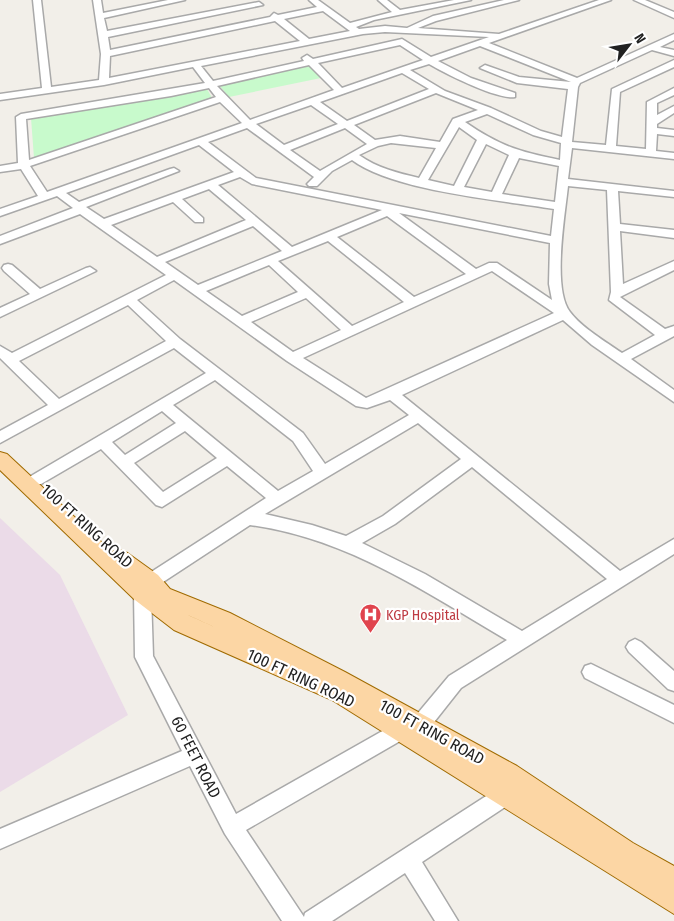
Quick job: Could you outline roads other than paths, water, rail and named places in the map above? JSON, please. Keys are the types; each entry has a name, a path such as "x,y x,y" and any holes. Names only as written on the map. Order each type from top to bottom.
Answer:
{"main road":[{"name":"100 FT RING ROAD","path":"0,445 124,564 182,623 340,693 508,774 624,852 674,880"},
{"name":"100 FT RING ROAD","path":"0,460 147,588"},
{"name":"100 FT RING ROAD","path":"410,728 504,796 674,902"}],"street":[{"path":"37,0 47,90"},
{"path":"97,0 106,54 104,82"},
{"path":"99,16 181,0"},
{"path":"313,0 354,29"},
{"path":"382,0 400,14"},
{"path":"354,29 372,18 400,14 447,2 467,0"},
{"path":"408,30 426,21 515,0"},
{"path":"0,213 249,124 607,0"},
{"path":"638,0 674,15"},
{"path":"102,35 256,2 307,42"},
{"path":"447,2 462,12"},
{"path":"106,54 325,8"},
{"path":"0,97 104,82 293,45 354,29 408,30 504,36"},
{"path":"385,29 430,61 461,78 512,95"},
{"path":"485,68 509,78 528,82 575,84 674,37"},
{"path":"21,117 212,84 402,42"},
{"path":"480,44 575,84"},
{"path":"293,45 341,92"},
{"path":"652,47 674,53"},
{"path":"461,78 510,56"},
{"path":"611,149 615,91 674,63"},
{"path":"195,64 222,98 249,124 319,176"},
{"path":"403,70 436,90 492,111 537,133 566,143 674,156"},
{"path":"422,182 457,121 492,111 528,82"},
{"path":"564,314 555,284 556,241 566,143 575,84"},
{"path":"282,149 436,90"},
{"path":"651,153 652,102 674,91"},
{"path":"19,94 24,165 44,197"},
{"path":"0,169 24,165 222,98"},
{"path":"312,102 374,144"},
{"path":"651,126 674,109"},
{"path":"457,121 483,139 514,154 564,164"},
{"path":"651,126 674,134"},
{"path":"307,192 319,176 352,155 384,140 398,138 443,146"},
{"path":"458,188 483,139"},
{"path":"201,141 252,181 391,210 556,241"},
{"path":"496,195 514,154"},
{"path":"352,155 373,169 422,182 560,206"},
{"path":"156,157 185,181"},
{"path":"0,240 80,208 185,181 211,184 242,173"},
{"path":"102,224 175,198 185,181"},
{"path":"562,182 674,194"},
{"path":"211,184 291,252"},
{"path":"612,187 616,227 617,292 614,300 669,333"},
{"path":"59,193 195,291 292,358 361,402 368,403 392,394 564,314"},
{"path":"175,198 199,220"},
{"path":"195,291 391,210"},
{"path":"391,210 475,274"},
{"path":"154,262 254,221"},
{"path":"616,227 674,234"},
{"path":"329,236 413,303"},
{"path":"270,260 350,332"},
{"path":"617,292 674,265"},
{"path":"292,358 475,274 497,266 564,314 621,359 673,394"},
{"path":"8,268 39,295"},
{"path":"0,313 90,271"},
{"path":"10,360 174,276"},
{"path":"240,322 306,293"},
{"path":"129,299 175,342 298,437 322,472"},
{"path":"621,359 669,333"},
{"path":"0,438 175,342"},
{"path":"0,350 58,406"},
{"path":"36,480 216,373"},
{"path":"392,394 618,579"},
{"path":"164,405 277,499"},
{"path":"147,588 277,499 418,417"},
{"path":"123,463 186,423"},
{"path":"102,441 162,501 228,458"},
{"path":"346,544 389,520 471,460"},
{"path":"248,518 312,531 346,544 404,573 521,639"},
{"path":"232,827 410,728 455,682 521,639 674,546"},
{"name":"60 FEET ROAD","path":"147,588 144,657 232,827 295,921"},
{"path":"635,647 674,683"},
{"path":"591,672 674,714"},
{"path":"0,838 194,755"},
{"path":"314,921 504,796"},
{"path":"408,859 447,921"}],"place":[{"name":"KGP Hospital","path":"370,634"}]}
